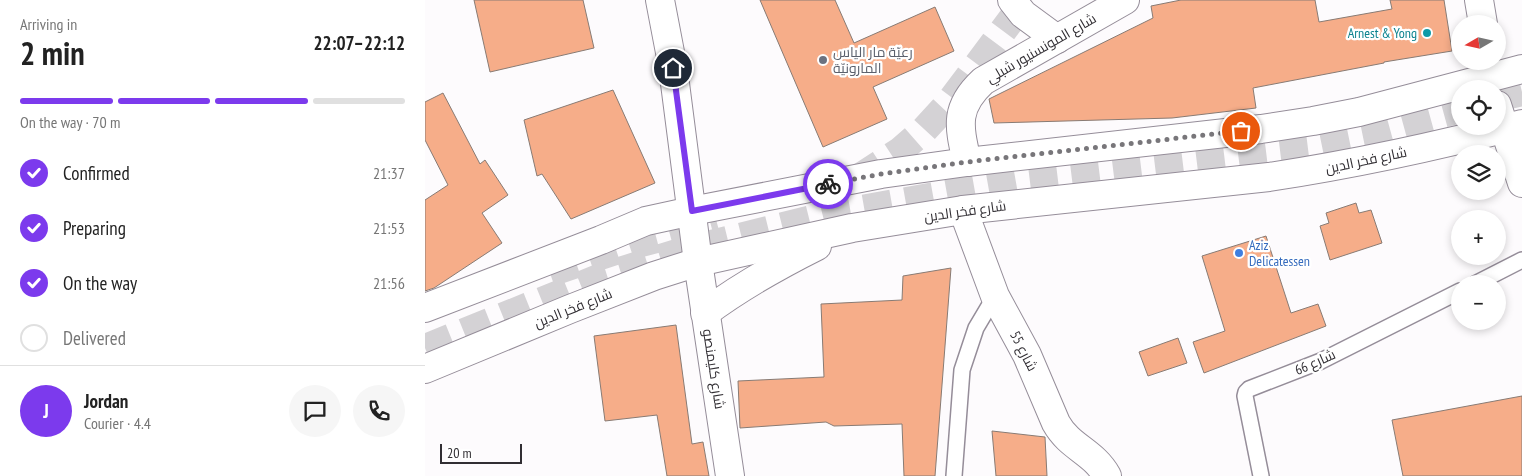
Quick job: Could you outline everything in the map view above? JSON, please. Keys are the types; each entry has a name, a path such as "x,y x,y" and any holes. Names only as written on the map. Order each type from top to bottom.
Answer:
{"main road":[{"name":"شارع كليمنصو","path":"660,0 673,68 697,262 730,476"},
{"path":"1012,0 1023,14 1057,39"},
{"name":"شارع المونسنيور شبلي","path":"967,162 960,119 964,104 972,91 983,81 1125,0"},
{"path":"1479,0 1482,15"},
{"path":"425,308 645,221 881,174 967,162 1261,129 1313,121 1359,112 1522,68"},
{"path":"1508,119 1522,183"},
{"name":"شارع فخر الدين","path":"425,369 654,276 697,262 853,228 963,210 1285,174 1372,160 1508,119"},
{"name":"شارع 55","path":"963,210 995,296 1036,374 1055,423 1069,441 1097,460 1107,476"},
{"path":"705,313 755,278 853,228"}],"lane":[{"path":"1493,275 1522,260"},
{"path":"954,476 962,370 976,328 995,296"},
{"name":"شارع 66","path":"1261,476 1245,396 1246,392 1321,361 1451,296"}],"building":[{"path":"474,0 583,0 594,48 490,72"},
{"name":"رعيّة مار الياس المارونيّة","path":"760,0 835,0 854,43 935,7 954,51 873,87 887,119 823,147"},
{"path":"1181,0 1315,0 1319,22 1392,9 1390,0 1444,0 1451,51 1384,62 1253,88 1256,108 1172,118 994,123 989,99 1153,18 1151,6"},
{"path":"613,90 655,183 571,219 542,174 537,176 524,120"},
{"path":"443,93 480,164 485,160 508,195 482,213 502,243 434,288 425,291 425,200 448,185 425,140 425,102"},
{"path":"1356,203 1359,213 1371,210 1382,243 1330,260 1320,226 1329,223 1326,213"},
{"path":"1266,236 1291,313 1318,304 1326,326 1204,373 1193,342 1225,331 1202,256"},
{"path":"951,268 935,476 904,476 902,424 834,426 826,422 740,428 738,381 824,377 821,304 902,300 903,276"},
{"path":"676,325 692,444 703,442 709,476 667,476 657,415 605,421 594,336"},
{"path":"1178,338 1187,363 1148,376 1139,352"},
{"path":"1522,396 1522,476 1403,476 1392,420"},
{"path":"992,431 1045,437 1047,476 996,476"}],"tunnel":[{"path":"857,179 900,151 924,130 949,103 1026,0"},
{"path":"1506,96 1522,92"},
{"path":"425,348 601,277 683,251 828,215 1019,181 1320,144 1369,134 1451,111"},
{"path":"550,273 630,246 717,223"}],"way so far":[{"path":"828,184 881,174 967,162 1241,131"}],"place":[{"name":"Arnest & Yong","path":"1427,33"},
{"name":"رعيّة مار الياس المارونيّة","path":"823,60"},
{"name":"Aziz Delicatessen","path":"1239,253"}],"route":[{"path":"673,68 692,211 828,184"}]}
